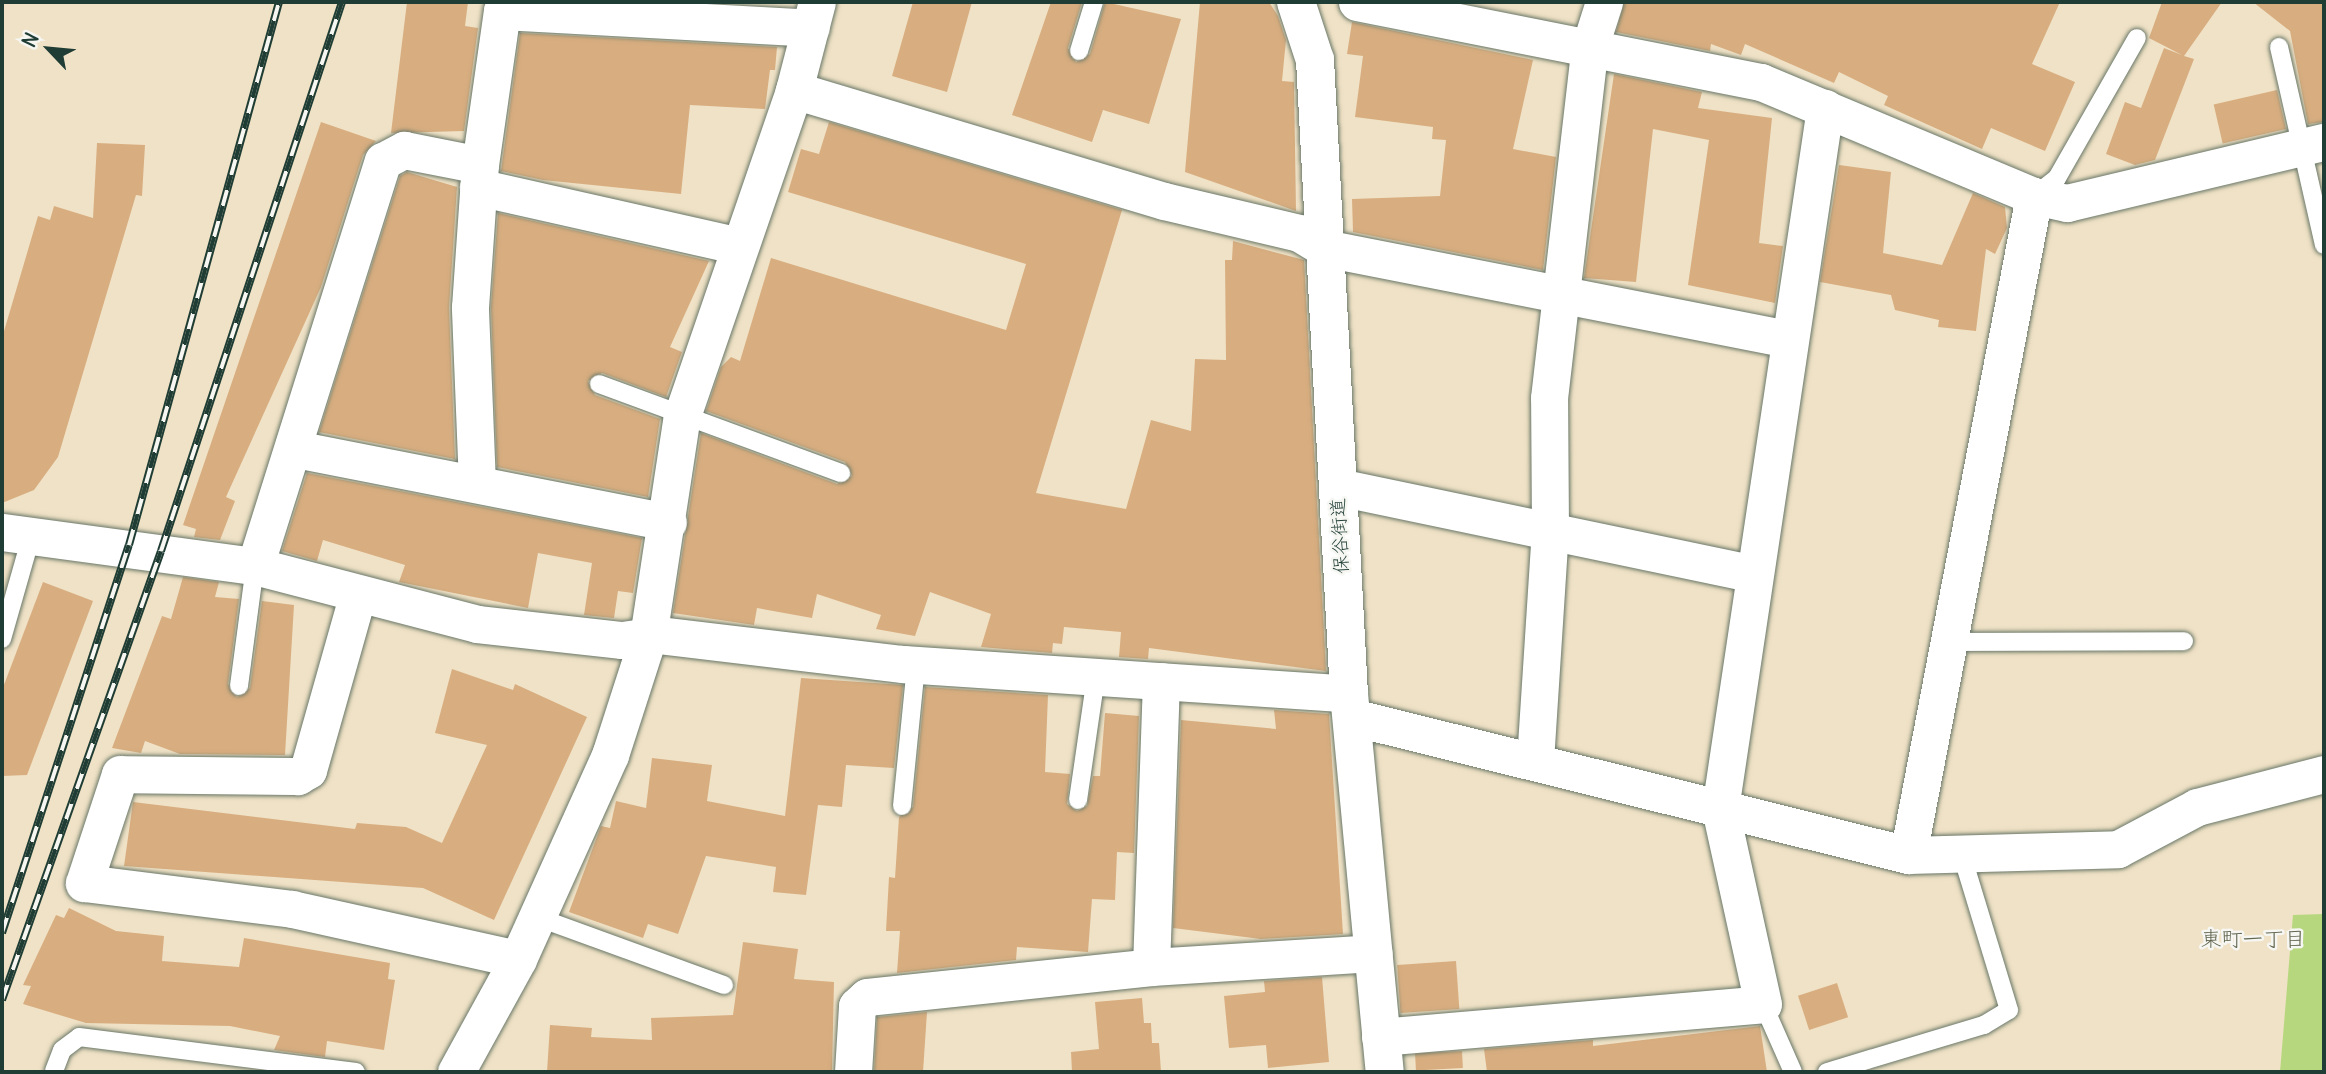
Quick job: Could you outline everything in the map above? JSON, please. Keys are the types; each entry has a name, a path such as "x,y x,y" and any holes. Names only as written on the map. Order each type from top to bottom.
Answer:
{"main road":[{"name":"保谷街道","path":"1296,2 1315,60 1351,705 1382,1055"}],"street":[{"path":"1357,2 1590,46 1760,82 2034,196 2067,203 2313,144"},
{"path":"1535,761 1550,529 1549,398 1590,46 1604,2"},
{"path":"456,1072 518,959 610,755 648,637 668,522 682,416 794,90 814,15 502,11 479,176 470,307 478,485"},
{"path":"794,90 1164,201 1299,233 1324,248 1788,340"},
{"path":"1382,1055 1763,1004 1720,809 1788,340 1825,108"},
{"path":"255,566 295,449 383,161 404,150 479,176 739,246"},
{"path":"1908,855 2034,196"},
{"path":"295,449 668,522"},
{"path":"1338,487 1550,529 1754,574"},
{"path":"17,533 255,566 357,597 477,624 622,640 648,637 916,665 1160,681 1351,705 1535,761 1908,855 2119,849 2197,807 2324,774"},
{"path":"357,597 308,770 298,776 120,775 84,883 292,909 518,959"},
{"path":"1151,967 1160,681"},
{"path":"853,1072 857,1006 867,997 1151,967 1374,953"}],"lane":[{"path":"1079,51 1094,2"},
{"path":"2034,196 2057,178 2137,38"},
{"path":"2279,47 2313,144 2324,245"},
{"path":"599,384 841,473"},
{"path":"2,639 17,533"},
{"path":"239,686 255,566"},
{"path":"1949,642 2184,641"},
{"path":"902,806 916,665"},
{"path":"1078,800 1096,677"},
{"path":"1828,1072 1984,1025 2009,1010 1962,855"},
{"path":"537,916 724,985"},
{"path":"1763,1004 1793,1072"},
{"path":"54,1072 62,1050 79,1037 356,1072"}],"green space":[{"path":"2324,914 2324,1072 2280,1072 2293,915"}],"building":[{"path":"407,2 468,2 465,26 478,28 464,131 391,133"},
{"path":"913,2 972,2 947,92 892,76"},
{"path":"1051,2 1082,2 1068,48 1076,62 1090,54 1105,2 1181,19 1149,124 1103,110 1092,142 1012,115"},
{"path":"1200,2 1269,2 1278,16 1286,40 1282,81 1294,82 1296,211 1185,172"},
{"path":"1624,2 2060,2 2032,64 2075,82 2045,151 1991,128 1982,149 1884,105 1888,96 1839,72 1834,83 1745,44 1741,55 1711,44 1710,51 1616,32"},
{"path":"2162,2 2222,2 2184,56 2194,59 2155,160 2135,165 2106,154 2125,102 2141,108 2164,48 2182,55 2149,38"},
{"path":"2253,2 2324,2 2324,122 2308,124 2290,31"},
{"path":"1352,22 1533,60 1513,149 1556,157 1543,270 1353,232 1352,199 1440,196 1446,140 1432,139 1433,127 1355,117 1363,56 1347,54"},
{"path":"520,33 777,47 775,70 770,70 765,109 690,105 681,194 543,180 501,171"},
{"path":"1614,74 1702,92 1698,108 1772,118 1759,243 1783,246 1775,303 1688,285 1709,140 1653,129 1636,282 1584,278"},
{"path":"2277,90 2286,129 2223,144 2214,105"},
{"path":"321,122 376,141 363,155 321,287 226,497 235,501 220,540 194,537 196,529 183,525"},
{"path":"829,122 1122,210 1036,493 1126,509 1151,420 1191,431 1195,359 1226,360 1225,260 1232,260 1233,241 1304,260 1326,671 1149,648 1148,659 1119,657 1121,632 1064,627 1062,644 1053,643 1052,653 981,647 991,614 930,592 915,636 876,629 881,615 817,594 812,618 757,608 754,625 673,613 701,433 837,484 852,476 845,462 706,411 721,367 731,357 740,361 771,258 1006,330 1026,264 788,192 801,149 819,154"},
{"path":"97,143 145,145 142,196 136,195 58,457 34,490 2,503 2,338 38,216 50,220 54,206 93,218"},
{"path":"1839,165 1891,172 1883,253 1942,265 1973,193 2005,207 2007,228 1995,254 1986,249 1976,331 1938,327 1939,320 1895,310 1891,295 1820,282"},
{"path":"407,172 457,187 449,308 455,459 319,432 400,176"},
{"path":"498,213 709,261 670,347 682,352 666,397 602,373 588,381 595,395 660,419 648,497 497,467 491,307"},
{"path":"307,473 642,538 633,593 618,591 614,618 584,615 592,563 538,553 528,608 399,582 405,565 323,540 317,561 282,551"},
{"path":"183,577 219,582 215,597 239,599 228,684 237,697 250,688 262,601 294,605 285,755 180,754 145,741 141,753 112,748 162,616 171,619"},
{"path":"43,582 93,601 27,775 2,776 2,690"},
{"path":"452,669 513,690 515,684 587,717 494,920 423,888 124,866 133,802 355,829 357,823 406,827 442,843 487,745 435,733"},
{"path":"801,678 903,685 894,768 846,765 842,807 818,805 806,895 773,892 776,867 706,856 678,934 648,924 643,938 569,912 601,826 610,828 616,801 646,808 652,758 712,765 707,801 785,816"},
{"path":"925,687 1048,695 1045,772 1070,774 1067,804 1077,811 1087,806 1093,776 1100,776 1105,713 1139,716 1134,853 1117,852 1115,900 1092,899 1088,952 1017,947 1016,960 897,973 900,931 886,931 889,877 895,878 899,817 913,807"},
{"path":"1274,710 1329,714 1343,934 1261,939 1173,928 1181,720 1276,729"},
{"path":"69,908 116,931 164,936 162,961 239,967 244,938 390,963 388,979 395,980 384,1050 327,1041 325,1057 274,1050 280,1036 230,1026 86,1023 23,1004 31,986 23,985 56,915 64,918"},
{"path":"743,942 798,949 794,979 834,982 832,1071 547,1072 550,1025 592,1028 591,1037 652,1040 651,1018 733,1015"},
{"path":"1456,961 1459,1009 1400,1013 1397,965"},
{"path":"1322,977 1329,1062 1268,1068 1266,1045 1229,1048 1224,996 1265,992 1264,981"},
{"path":"1837,983 1848,1017 1809,1030 1798,996"},
{"path":"1142,998 1144,1023 1151,1023 1152,1043 1159,1043 1161,1072 1072,1072 1071,1052 1099,1049 1095,1002"},
{"path":"927,1012 923,1072 874,1072 877,1017"},
{"path":"1760,1026 1767,1072 1487,1072 1484,1049 1593,1040 1593,1046"},
{"path":"1462,1051 1463,1068 1416,1070 1415,1053"}],"railway":[{"path":"2,933 129,545 279,2"},
{"path":"2,1000 161,551 342,2"}],"district":[{"name":"東町一丁目","path":"2253,939"}]}
